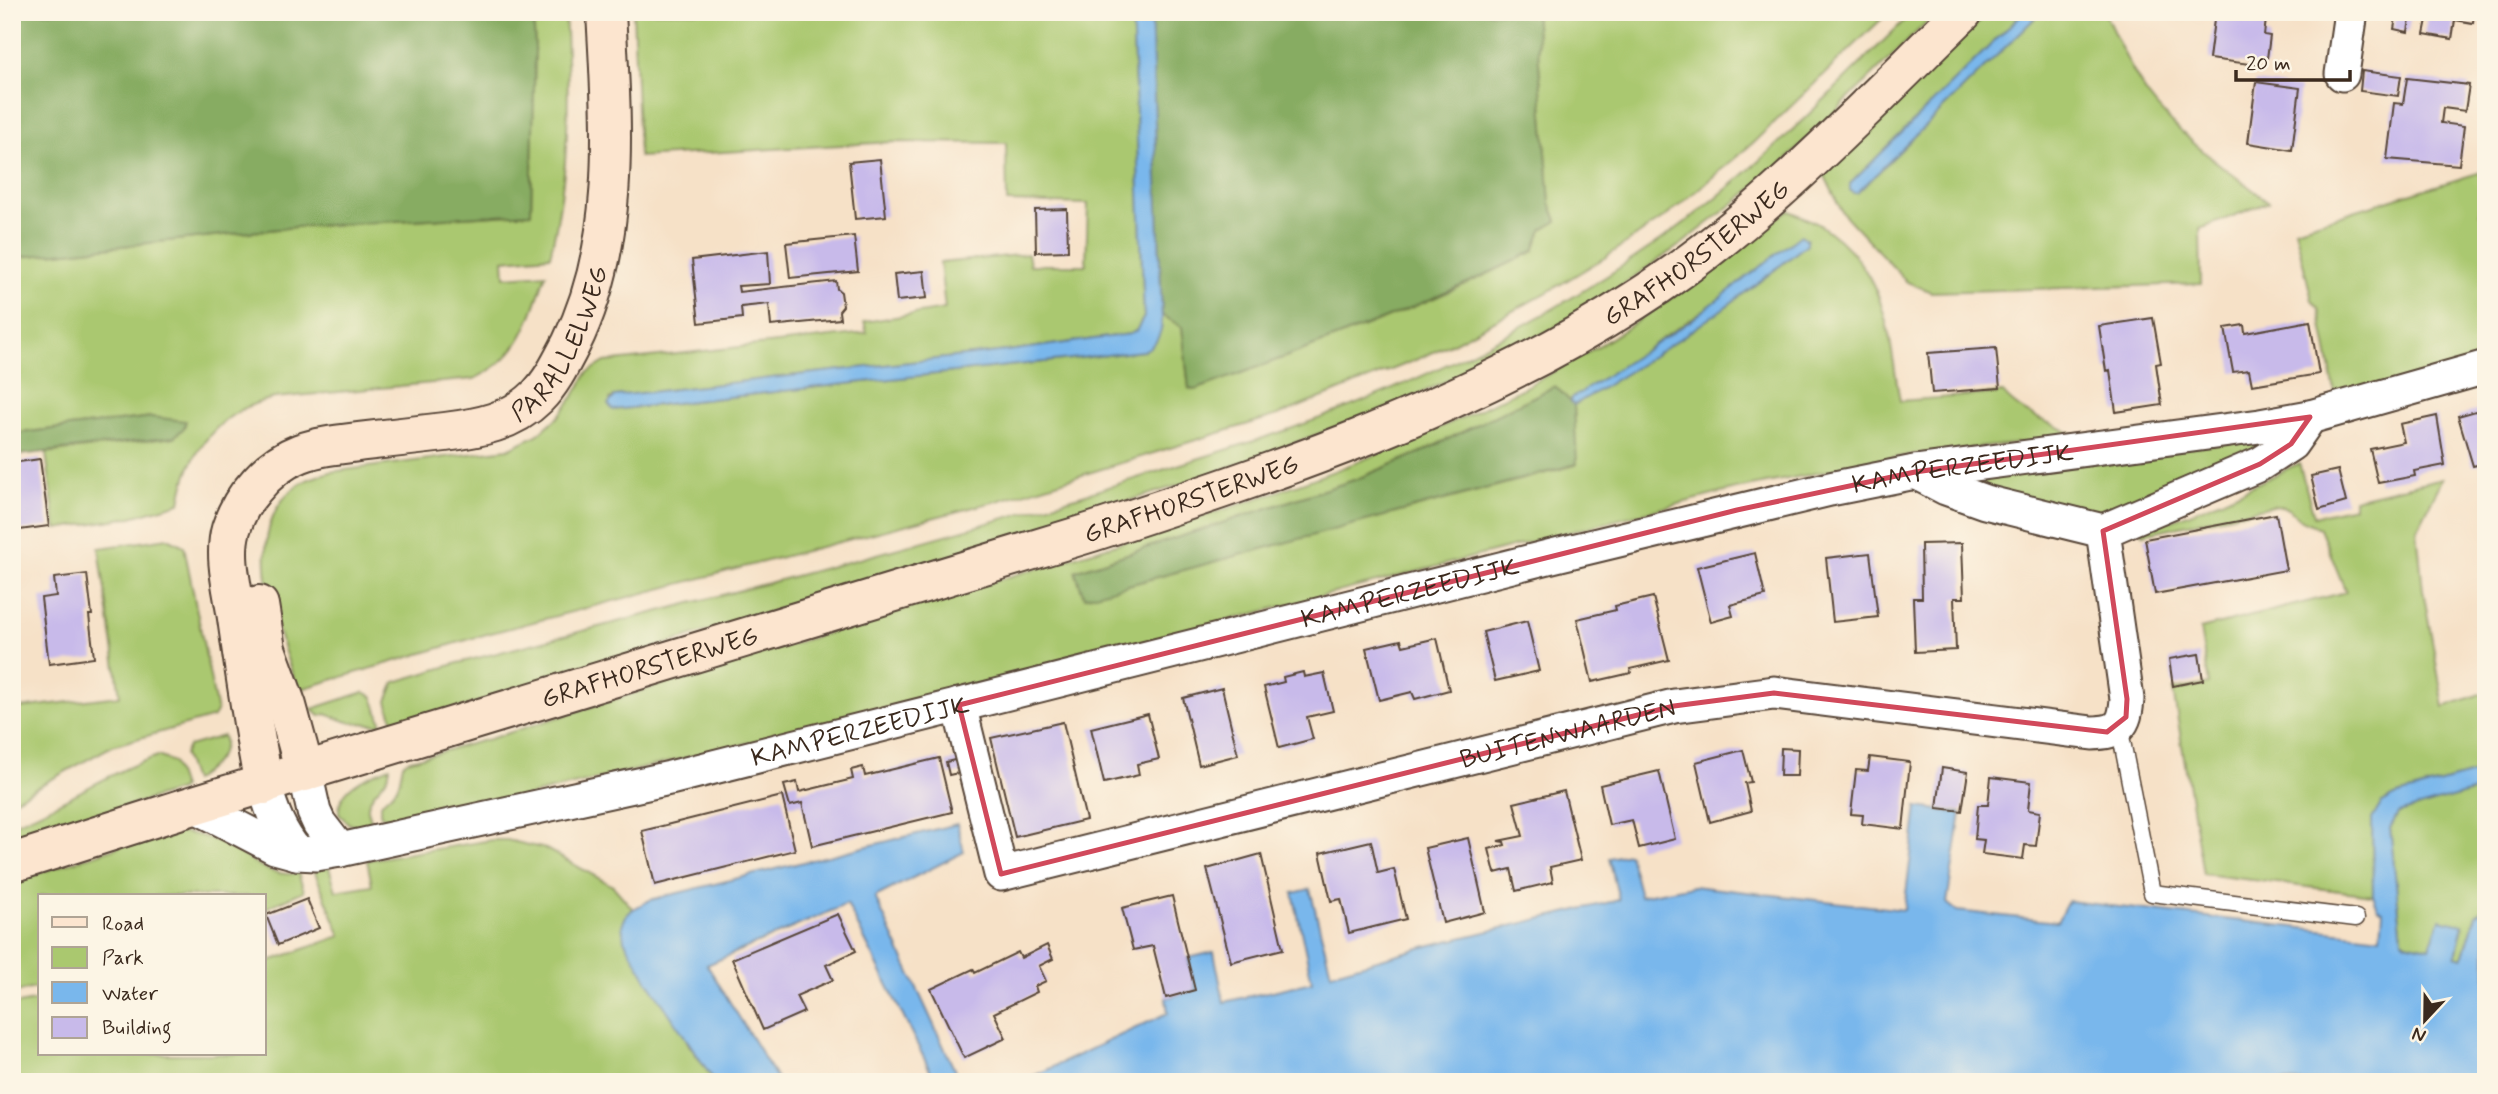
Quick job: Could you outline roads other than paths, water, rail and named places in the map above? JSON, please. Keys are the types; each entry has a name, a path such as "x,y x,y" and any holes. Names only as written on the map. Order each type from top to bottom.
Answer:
{"main road":[{"name":"PARALLELWEG","path":"264,785 250,717 229,562 230,531 241,503 268,470 291,456 322,446 469,429 499,422 535,399 551,381 587,308 596,282 606,227 612,121 606,12"},
{"name":"GRAFHORSTERWEG","path":"305,772 1151,513 1352,442 1476,389 1552,350 1636,300 1740,223 1826,147 1963,12"},
{"path":"12,863 194,804 305,772 287,706 267,649 249,550 253,521 268,470"}],"street":[{"path":"2342,74 2351,12"},
{"name":"KAMPERZEEDIJK","path":"194,804 256,838 297,853 316,854 340,850 657,781 1723,513 1915,472 2310,417 2486,367"},
{"path":"1915,472 1946,488 1985,502 2103,531 2260,464 2291,444 2310,417"},
{"path":"2103,531 2127,699 2126,717 2119,726"},
{"name":"BUITENWAARDEN","path":"959,705 1001,874 1686,704 1774,692 2092,733 2107,732 2119,726"},
{"path":"305,772 314,812 340,850"},
{"path":"264,785 274,817 284,837 297,853"}],"lane":[{"path":"2119,726 2152,892 2356,918"}],"water":[{"path":"1132,12 1151,12 1162,322 1159,336 1151,346 1143,351 613,410 608,404 615,396 1015,350 1136,331 1144,317"},
{"path":"2024,12 2041,12 1857,193 1853,193 1850,184"},
{"path":"1801,235 1807,240 1807,244 1722,309 1605,387 1574,405 1571,402 1572,398 1689,322"},
{"path":"2486,770 2486,788 2398,813 2390,828 2402,939 2406,943 2429,948 2440,919 2463,924 2456,956 2463,958 2476,915 2486,906 2486,1082 1021,1082 1168,1013 1166,998 1195,990 1188,958 1214,952 1224,1002 1312,982 1293,893 1310,889 1331,973 1431,945 1619,900 1609,858 1629,854 1640,896 1693,886 1904,910 1917,807 1961,813 1947,903 1957,911 2057,922 2068,901 2381,937 2383,911 2378,908 2373,895 2372,819 2381,804 2395,796"},
{"path":"957,824 964,852 875,897 960,1082 936,1082 847,904 707,965 779,1082 715,1082 647,980 624,940 622,925 626,916 650,900"}]}
